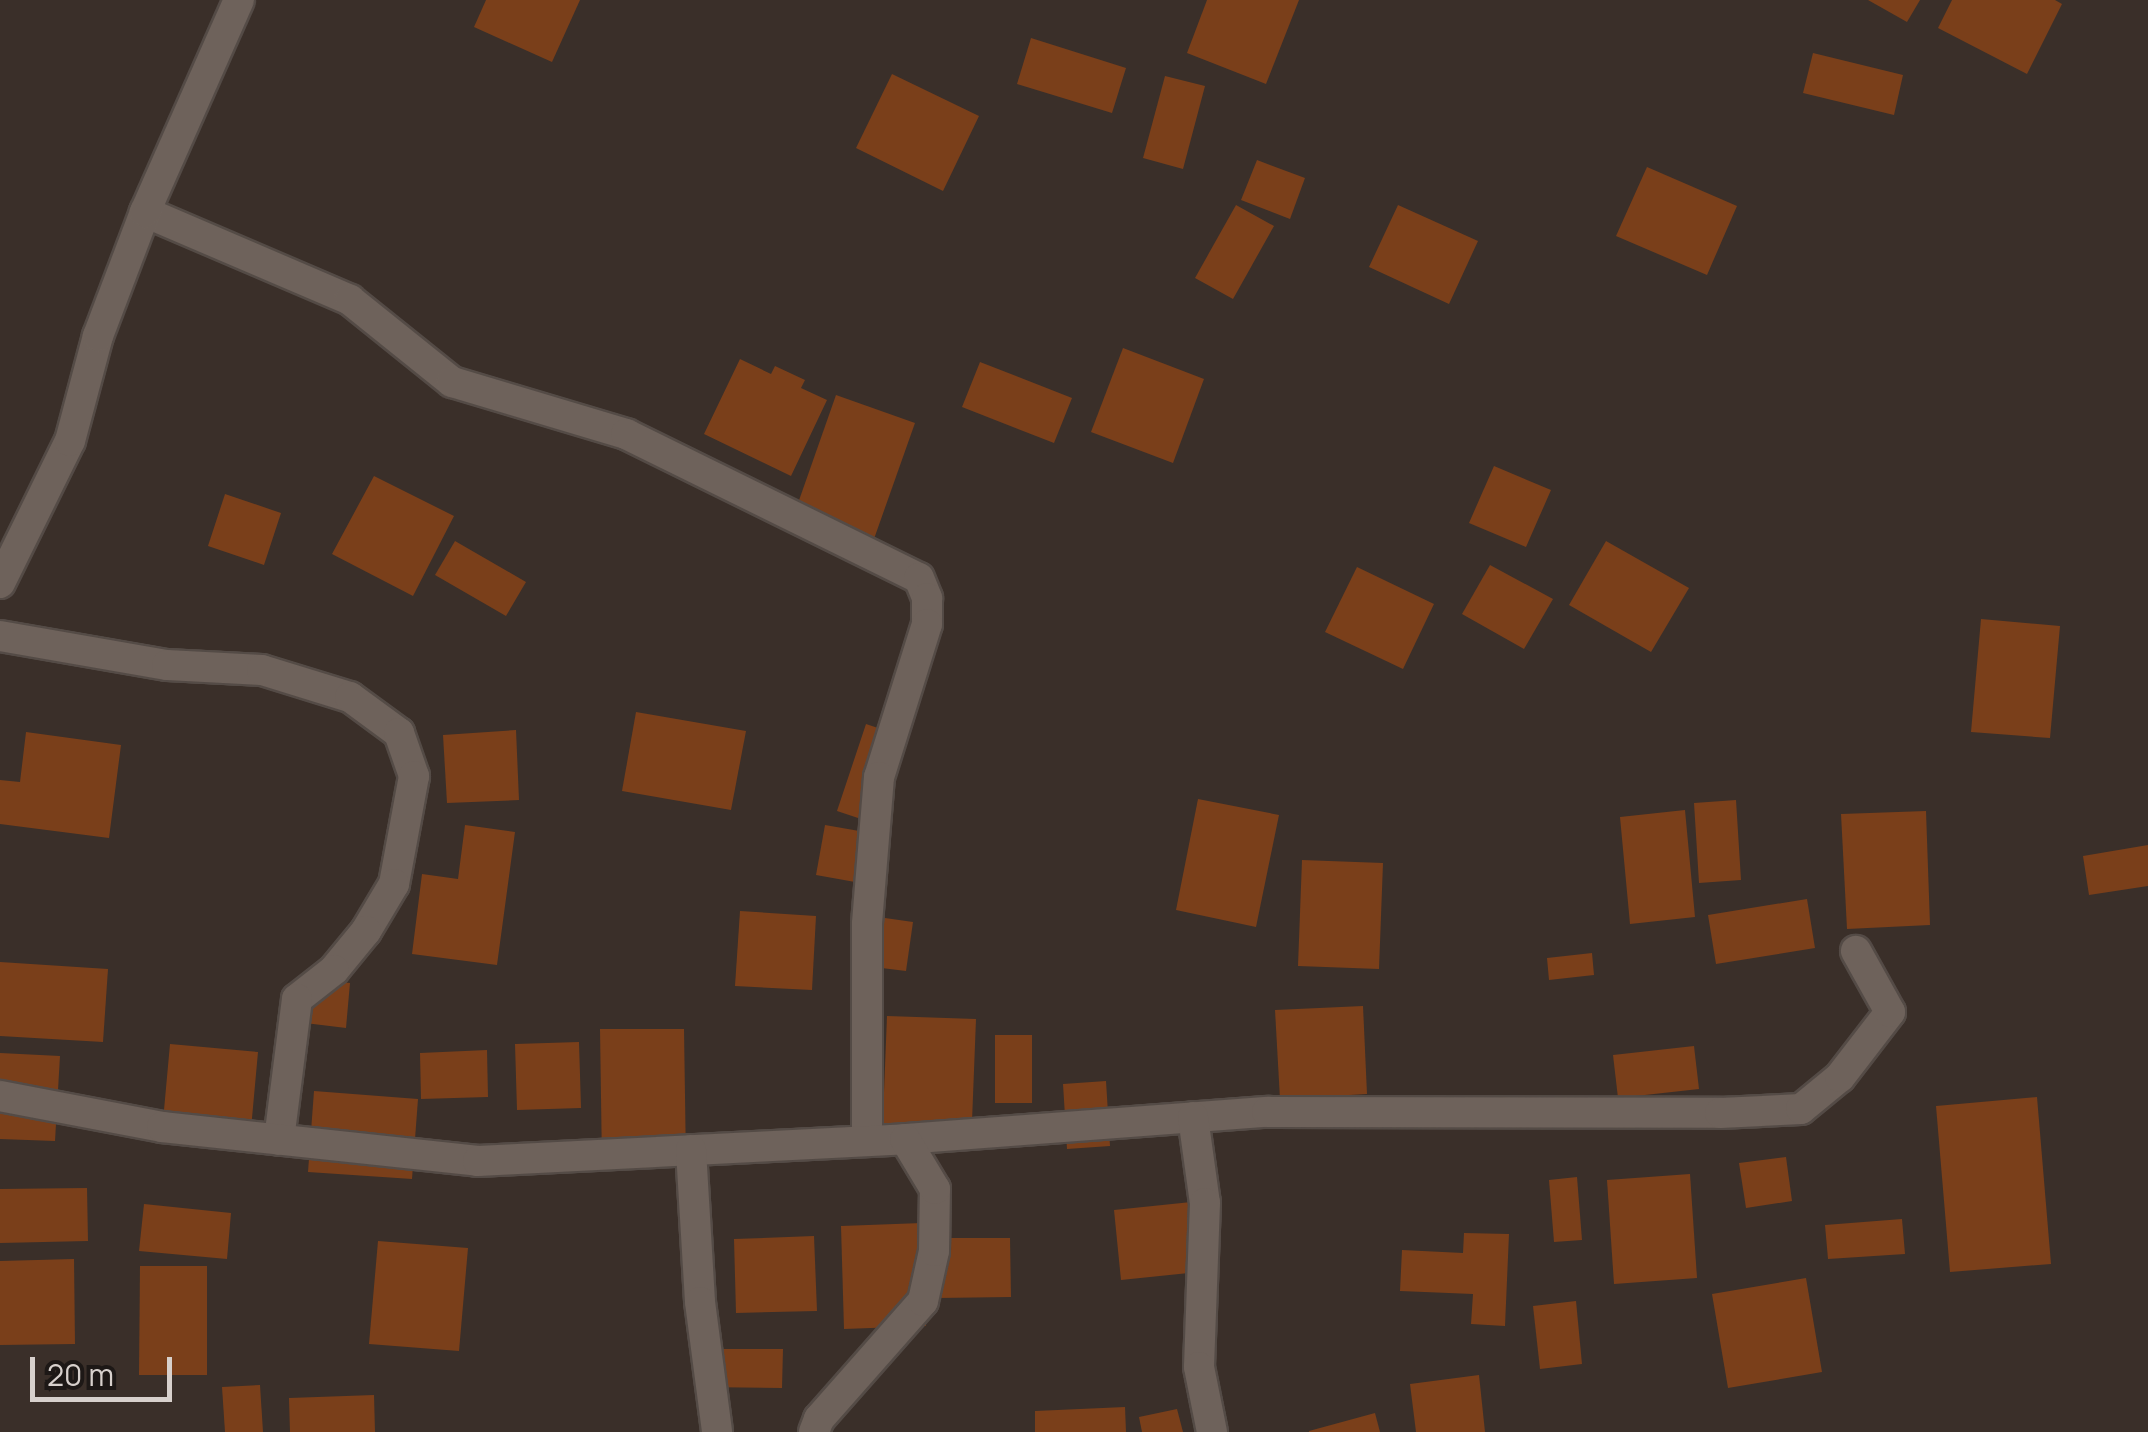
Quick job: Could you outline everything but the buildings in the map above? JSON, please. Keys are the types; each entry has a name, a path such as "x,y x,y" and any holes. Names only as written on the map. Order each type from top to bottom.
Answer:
{"street":[{"path":"0,582 70,441 98,336 144,212 239,0"},
{"path":"144,212 350,300 452,382 626,434 919,578 927,598 927,624 879,777 867,924 867,1142"},
{"path":"0,636 167,665 262,670 350,697 399,733 414,776 394,884 366,932 334,970 296,999 278,1140"},
{"path":"0,1096 162,1127 478,1160 867,1142 1267,1112 1720,1113 1800,1109 1840,1077 1890,1012 1856,950"},
{"path":"1193,1117 1206,1203 1198,1368 1212,1432"},
{"path":"814,1432 819,1420 923,1300 934,1251 936,1189 904,1139"},
{"path":"691,1150 700,1302 718,1432"}]}
